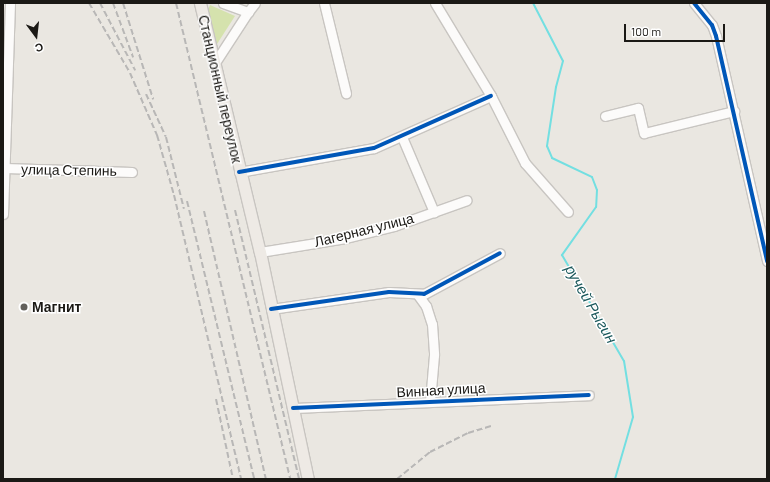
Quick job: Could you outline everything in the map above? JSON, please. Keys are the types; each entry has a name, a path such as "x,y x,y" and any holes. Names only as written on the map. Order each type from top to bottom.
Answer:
{"main road":[{"name":"Станционный переулок","path":"200,3 216,61 239,172 260,252 308,479"}],"street":[{"path":"3,214 5,168 5,64 10,3"},
{"path":"223,3 248,12"},
{"path":"216,61 255,3"},
{"path":"324,3 346,93"},
{"path":"435,3 491,96 525,163 568,212"},
{"path":"694,3 714,30 734,111 767,261"},
{"path":"239,172 374,148 402,137 491,96"},
{"path":"605,116 638,108 644,133 734,111"},
{"path":"402,137 434,212"},
{"name":"улица Степинь","path":"5,168 132,172"},
{"name":"Лагерная улица","path":"260,252 346,238 394,226 467,200"},
{"path":"272,309 389,292 404,292 418,295 437,289 473,265 500,253"},
{"path":"418,295 426,306 432,324 434,355 430,402"},
{"name":"Винная улица","path":"293,408 589,395"}],"green space":[{"path":"210,5 235,16 217,44 208,10"}],"waterway":[{"name":"ручей Рыгин","path":"533,3 563,61 556,87 547,146 552,158 592,177 597,190 596,207 562,255 624,361 633,417 615,479"}],"railway":[{"path":"89,3 130,73 157,135 174,195 241,479"},
{"path":"100,3 135,70"},
{"path":"113,3 133,57"},
{"path":"123,3 153,99"},
{"path":"176,3 290,479"},
{"path":"146,94 166,137 184,209"},
{"path":"187,201 254,479"},
{"path":"235,210 299,479"},
{"path":"204,211 266,479"},
{"path":"216,399 233,479"},
{"path":"397,479 430,452 468,433 491,426"}],"cycle path":[{"path":"694,3 712,25 716,36 767,261"},
{"path":"239,172 374,148 491,96"},
{"path":"271,309 389,292 424,294 500,253"},
{"path":"293,408 589,395"}],"place":[{"name":"Магнит","path":"24,307"}]}
